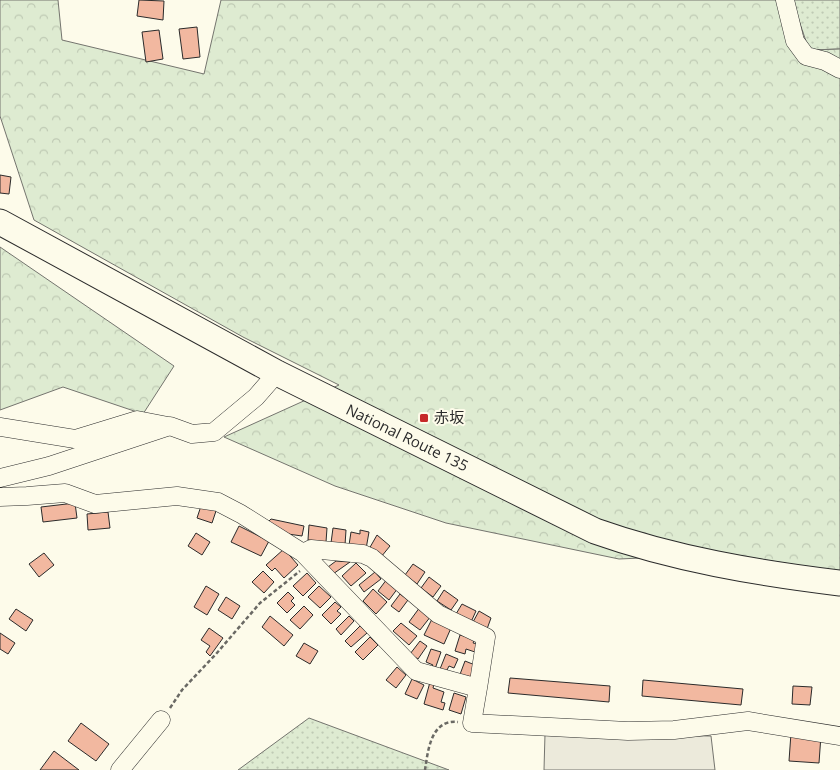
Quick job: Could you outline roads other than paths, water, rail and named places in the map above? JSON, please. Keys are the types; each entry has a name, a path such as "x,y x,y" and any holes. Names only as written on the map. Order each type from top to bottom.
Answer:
{"highway":[{"name":"National Route 135","path":"0,222 277,373 595,532 634,545 685,558 760,572 840,583"}],"street":[{"path":"785,0 795,41 806,56 825,61 840,69"},
{"path":"0,427 75,439 137,420 170,426 192,434 214,432 256,397 277,373"},
{"path":"0,478 49,466 170,426"},
{"path":"0,497 65,493 95,504 177,496 218,502 241,514 307,557 416,671 478,688"},
{"path":"307,557 311,549 363,554 372,558 438,614 486,637 472,723 628,731 674,730 748,722 840,736"},
{"path":"120,770 161,720"}],"place":[{"name":"赤坂","path":"424,418"}]}
